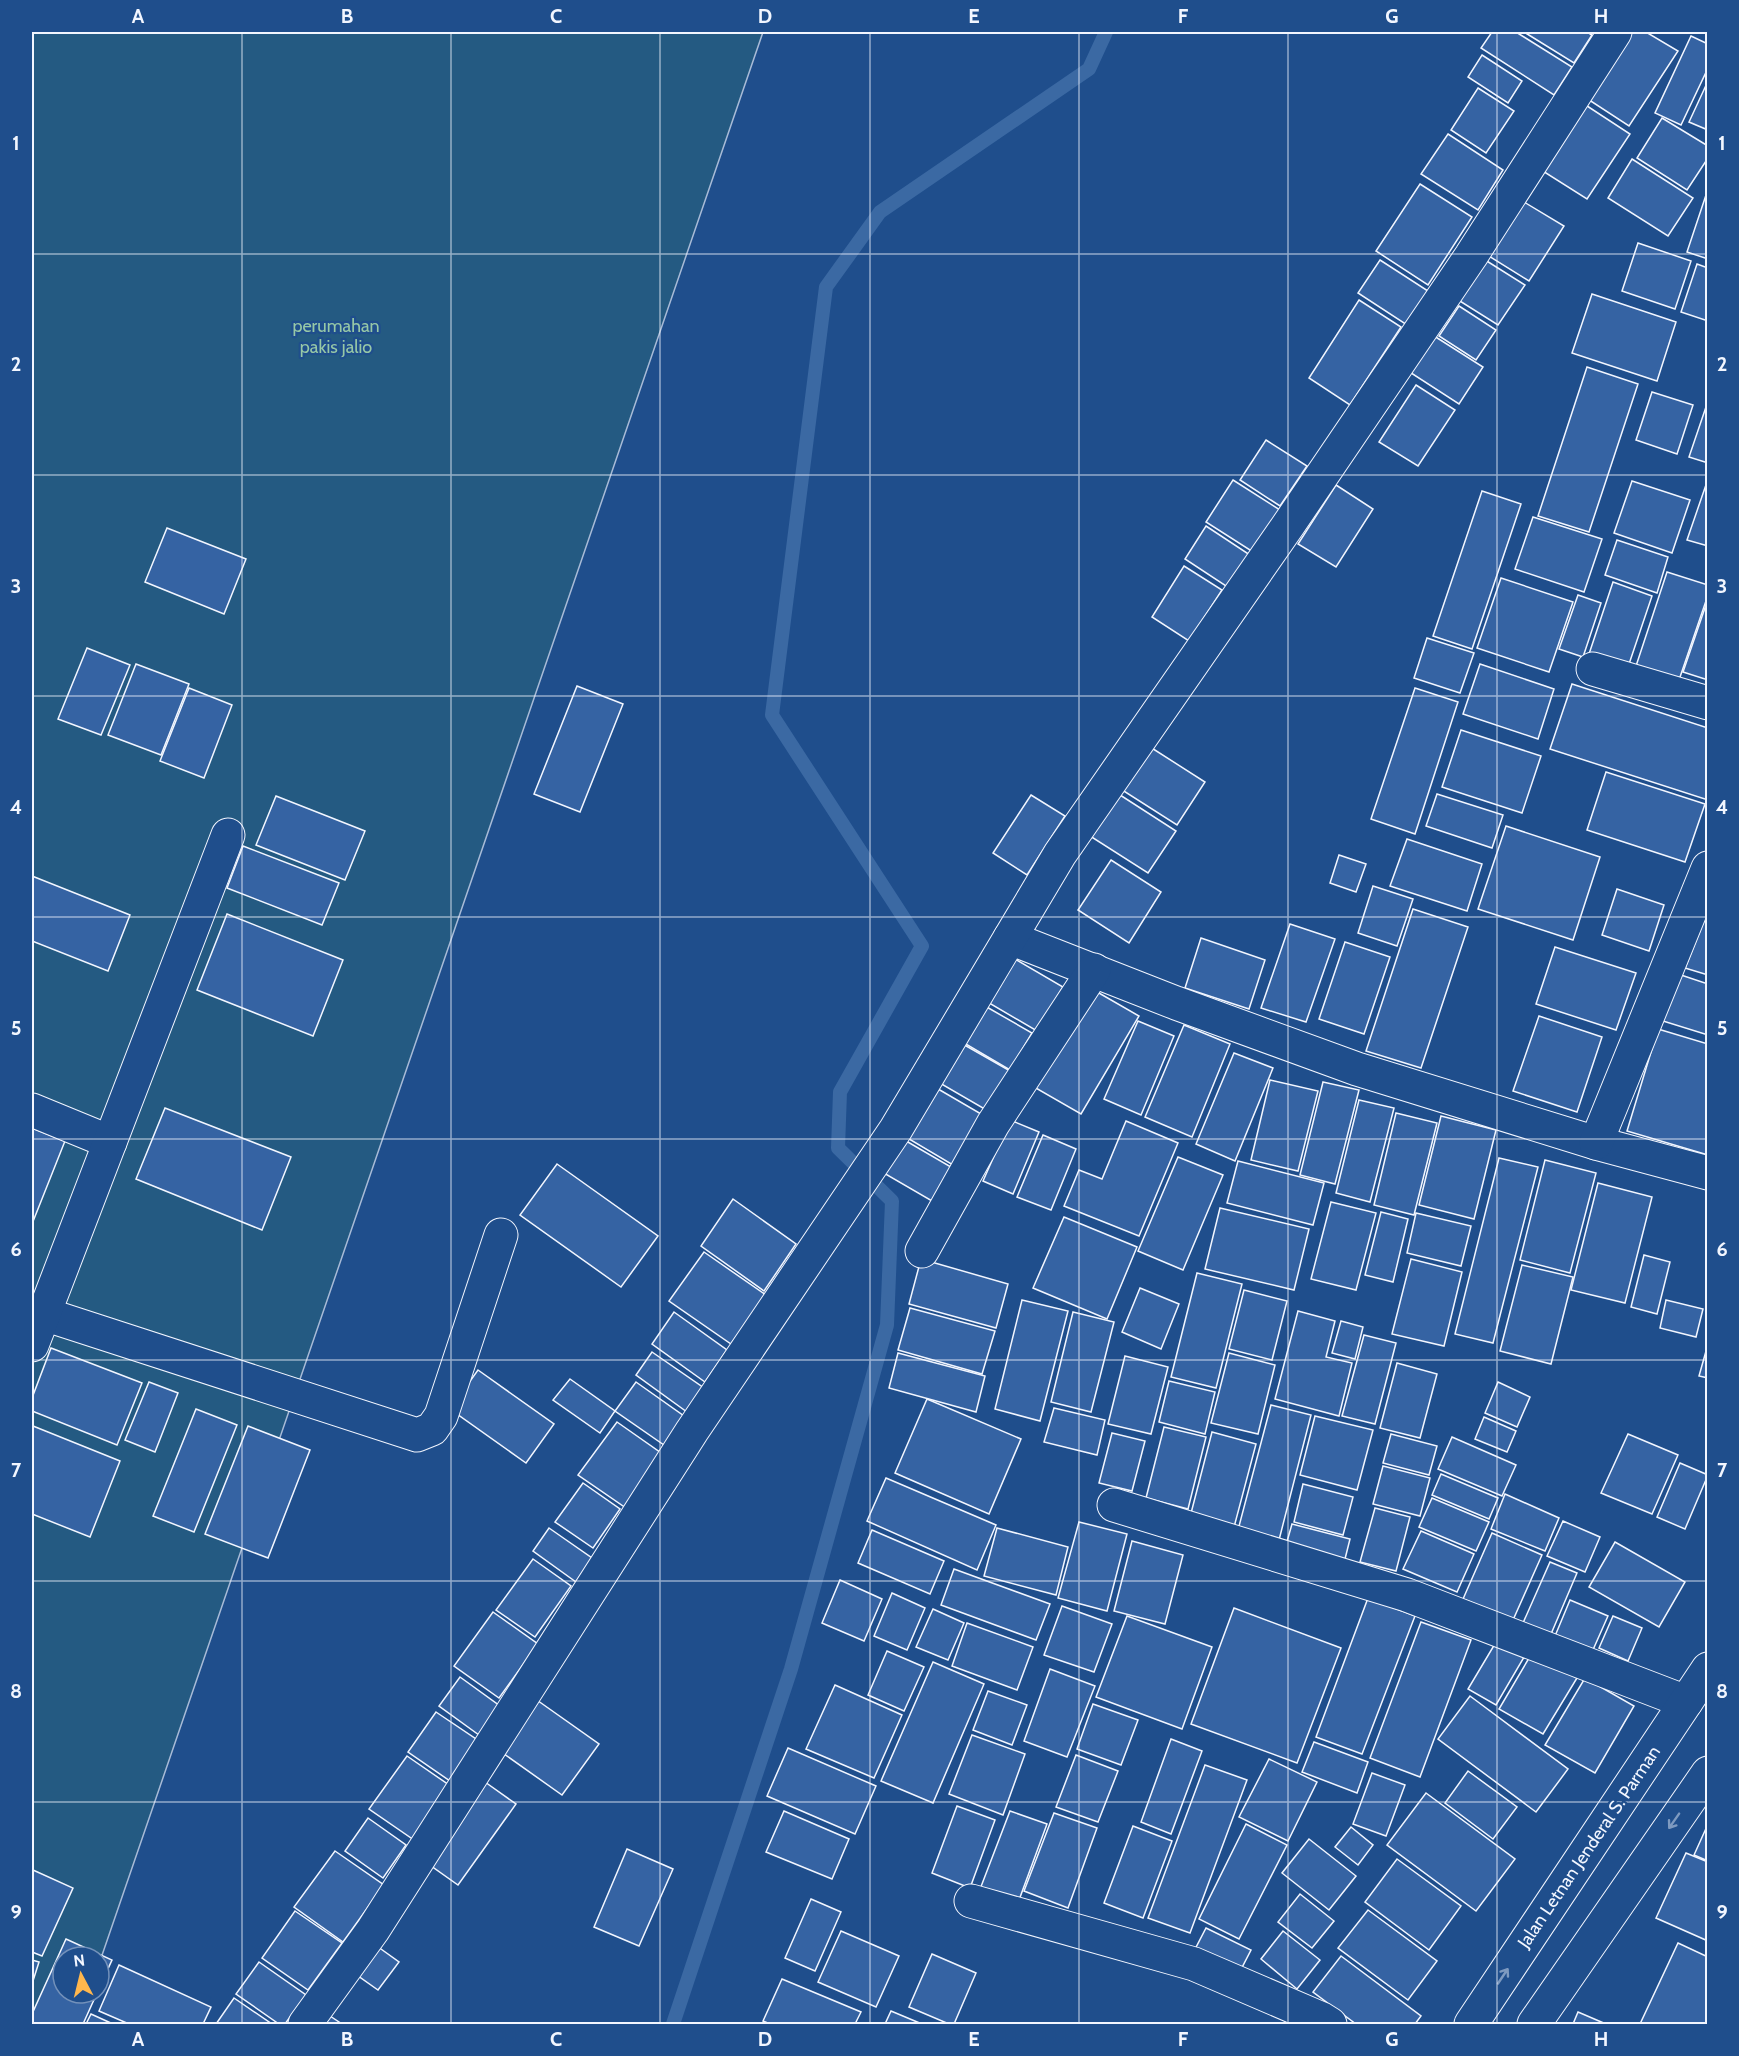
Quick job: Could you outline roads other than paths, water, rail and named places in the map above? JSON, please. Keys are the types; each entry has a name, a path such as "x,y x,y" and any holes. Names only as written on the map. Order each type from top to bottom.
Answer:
{"main road":[{"path":"305,2025 373,1930 692,1431 896,1129 1060,854 1289,524 1471,256 1615,32"},
{"path":"1593,669 1707,703"},
{"path":"32,1345 228,835"},
{"path":"1596,1143 1707,868"},
{"path":"1010,938 1357,1069 1596,1143 1707,1173"},
{"path":"922,1251 993,1124 1094,970"},
{"path":"32,1110 110,1142"},
{"path":"44,1314 417,1435 432,1429 441,1416 501,1235"},
{"path":"1114,1505 1407,1595 1686,1702"},
{"name":"Jalan Letnan Jenderal S. Parman","path":"1470,2025 1707,1669"},
{"path":"1534,2025 1707,1773"},
{"path":"971,1901 1194,1964 1322,2019 1330,2025"}],"waterway":[{"path":"673,2024 791,1669 887,1325 892,1201 838,1148 840,1092 922,946 772,715 826,287 880,212 1089,69 1106,32"}],"park label":[{"name":"perumahan pakis jalio","path":"336,336"}]}
